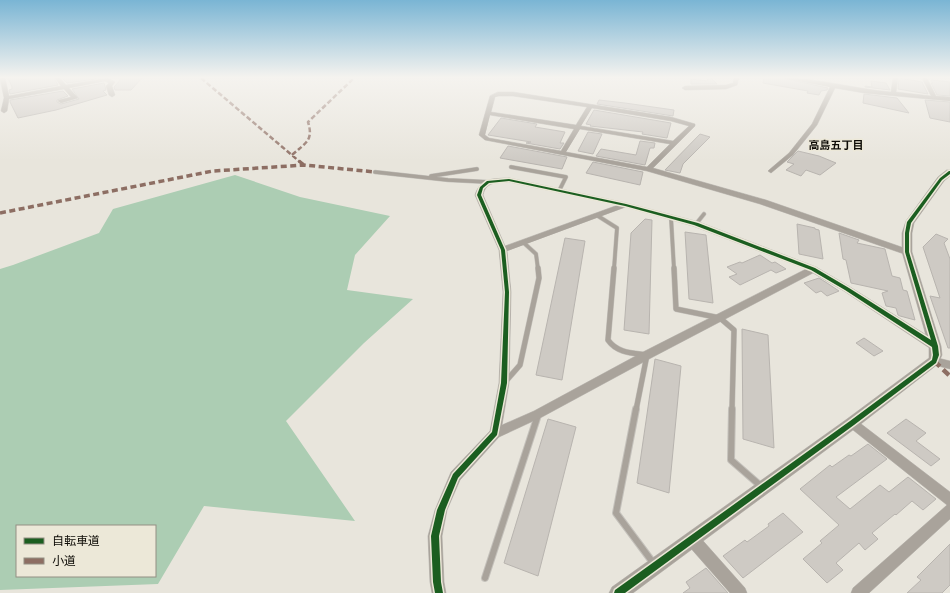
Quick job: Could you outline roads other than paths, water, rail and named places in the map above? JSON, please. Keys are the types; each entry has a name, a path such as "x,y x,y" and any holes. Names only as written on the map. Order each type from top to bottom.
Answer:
{"street":[{"path":"4,110 5,106"},
{"path":"491,106 482,135 487,139 648,169 763,202 907,252"},
{"path":"582,106 671,118 693,125 648,169"},
{"path":"771,171 791,154 814,124 823,106"},
{"path":"562,154 590,107"},
{"path":"489,113 674,143"},
{"path":"618,593 852,423 934,361 936,355 935,346 907,252 907,233 909,223 941,179 950,172"},
{"path":"495,433 504,383 507,292 504,250 479,195 481,188 488,182 509,180 626,205 696,224 813,269 847,289 935,346"},
{"path":"504,250 626,205"},
{"path":"440,593 437,582 435,536 441,510 455,476 495,433 538,414 647,355 813,269"},
{"path":"934,361 950,365"},
{"path":"852,423 950,500"},
{"path":"858,593 950,510"},
{"path":"692,539 740,593"}],"lane":[{"path":"511,167 566,177 559,191"},
{"path":"426,177 477,168"},
{"path":"375,172 488,182"},
{"path":"696,224 704,214"},
{"path":"598,216 617,228 608,340 611,346 620,351 647,355 616,513 655,566"},
{"path":"671,217 676,309 720,318 734,330 731,460 763,488"},
{"path":"504,383 520,365 539,278 536,254 524,243"},
{"path":"485,578 538,414"}],"district":[{"name":"高島五丁目","path":"836,145"}]}
